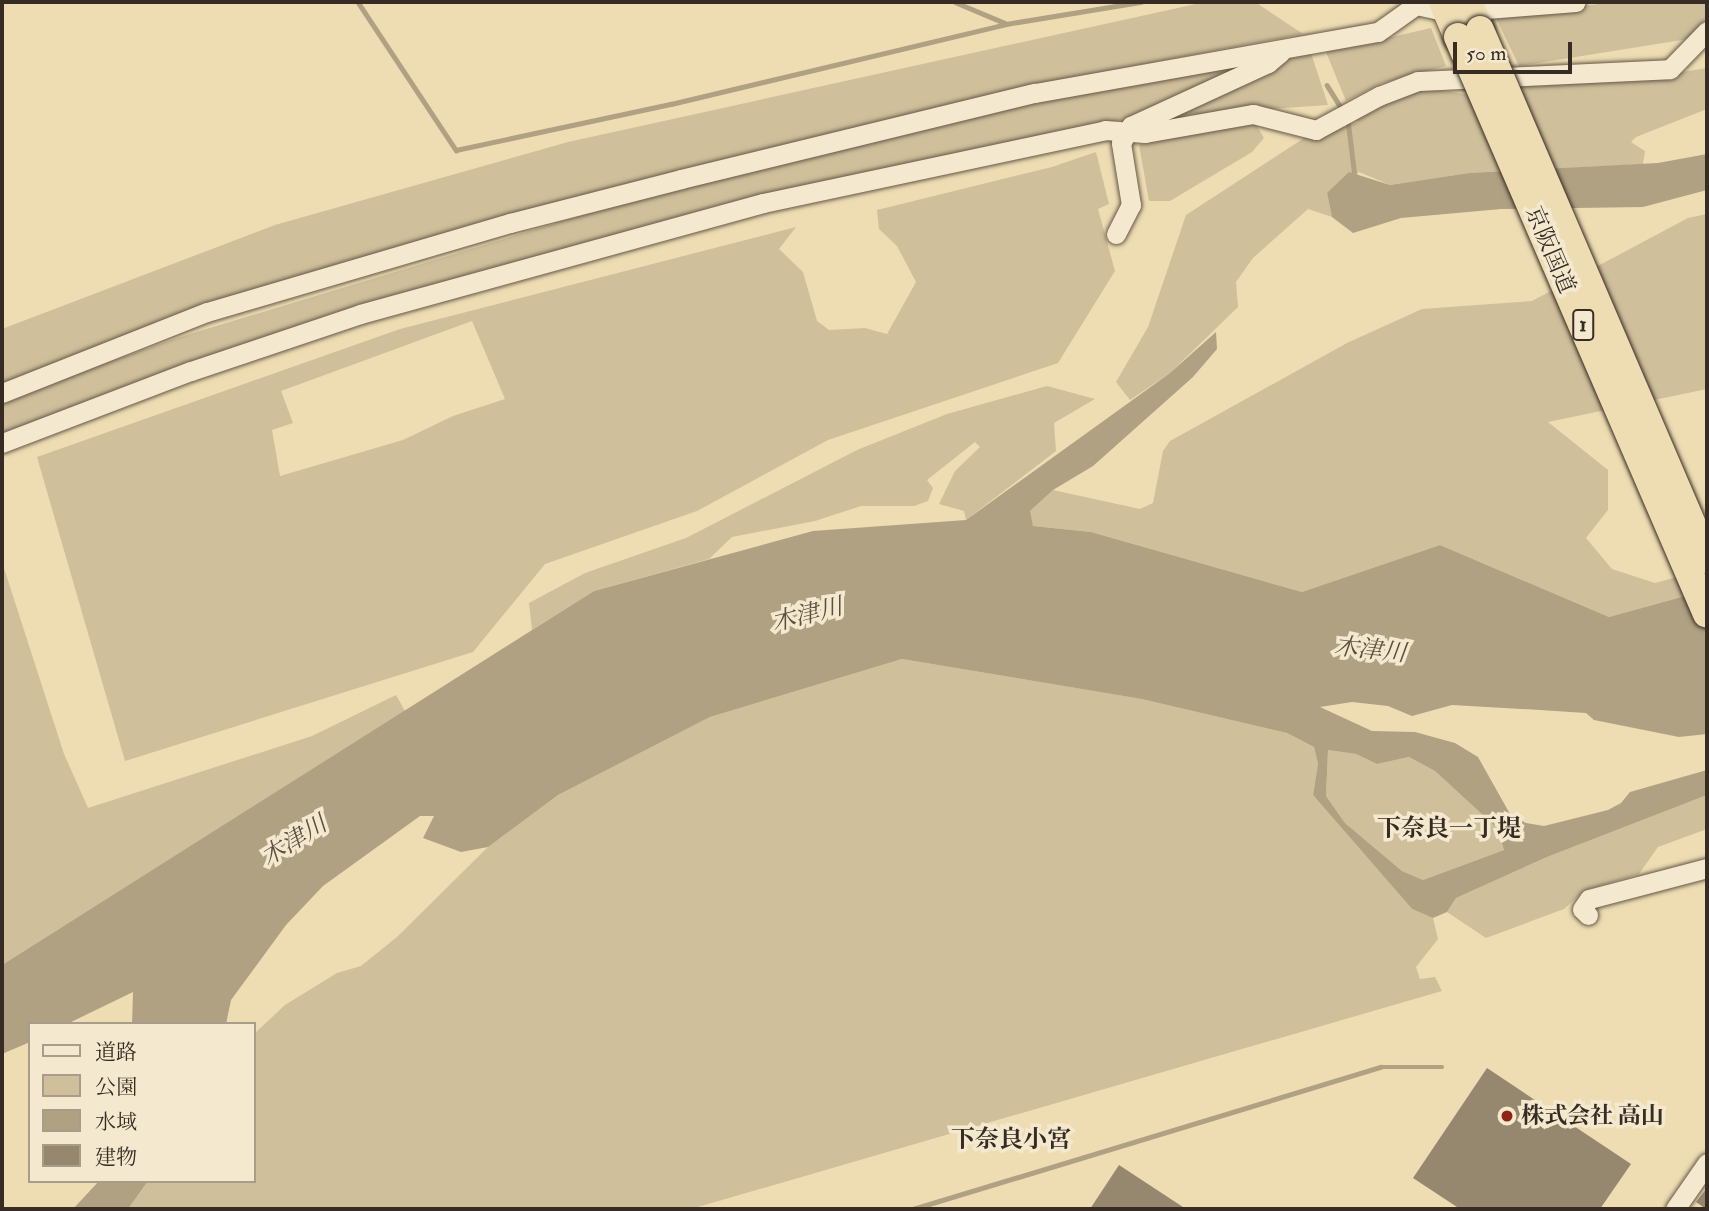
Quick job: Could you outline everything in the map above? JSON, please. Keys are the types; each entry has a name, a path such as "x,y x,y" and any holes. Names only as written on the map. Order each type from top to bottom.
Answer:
{"highway":[{"name":"京阪国道","path":"1462,15 1707,559"},
{"name":"京阪国道","path":"1462,15 1707,614"}],"street":[{"path":"2,393 207,312 510,223 1035,93 1378,32 1415,3 1462,15 1576,2"},
{"path":"2,443 191,371 525,266 763,203 1105,130 1145,133 1253,114 1316,130 1354,113 1379,96 1418,81 1670,69 1707,31"},
{"path":"1116,234 1131,205 1121,143 1128,131 1142,118 1268,63 1286,48"},
{"path":"1588,915 1582,909 1589,899 1707,868"},
{"path":"1675,1209 1707,1163"}],"green space":[{"path":"1205,2 1255,2 1303,34 1037,84 675,171 2,385 2,329 275,225 568,142"},
{"path":"1612,2 1707,2 1707,36 1519,66 1496,18"},
{"path":"1431,28 1446,66 1382,83 1346,101 1326,52"},
{"path":"1311,53 1328,105 1125,119 947,156 356,321 2,441 2,400 177,338 692,182 904,127"},
{"path":"1707,68 1707,109 1636,137 1631,142 1645,151 1643,164 1469,173 1390,185 1359,172 1327,193 1332,217 1308,209 1253,258 1236,282 1238,307 1170,373 1130,400 1116,382 1148,327 1186,215 1332,120 1344,127 1358,122 1348,108 1411,87 1466,94 1530,83 1657,76"},
{"path":"1252,118 1264,138 1252,152 1170,201 1149,201 1139,145"},
{"path":"1096,152 1109,204 1098,209 1115,271 1058,363 828,440 697,511 545,564 473,652 125,761 37,457 400,329 796,227 779,249 803,272 817,321 829,330 865,328 887,334 916,282 897,246 879,229 877,210 1052,167","holes":["472,321 505,399 453,416 403,440 280,476 272,430 293,423 281,391"]},
{"path":"1707,214 1707,389 1548,422 1608,470 1608,510 1586,538 1612,569 1655,583 1707,569 1707,590 1609,617 1440,545 1302,592 1091,532 1033,526 1029,512 1053,490 1140,509 1153,503 1163,451 1170,441 1347,343 1422,309 1532,301 1688,218"},
{"path":"1047,386 1095,399 1054,423 1056,451 966,520 964,511 939,504 955,471 980,447 975,442 927,480 933,488 928,501 914,506 861,506 815,521 732,537 709,559 594,591 532,630 529,603 585,573 686,538 857,450 947,414"},
{"path":"2,562 64,754 88,808 312,736 396,695 405,711 2,965"},
{"path":"902,659 1143,699 1287,733 1314,747 1318,764 1313,795 1412,909 1433,918 1438,939 1416,967 1420,979 1435,977 1442,991 691,1209 128,1209 147,1183 256,1183 256,1032 285,1005 337,973 361,966 397,937 488,847 558,795 710,717"},
{"path":"1328,750 1356,754 1377,764 1409,757 1435,771 1497,828 1504,850 1423,880 1402,871 1345,823 1326,796"},
{"path":"1707,795 1707,829 1658,847 1639,874 1585,890 1564,909 1486,938 1447,912 1456,898 1547,857"}],"water":[{"path":"1707,154 1707,190 1643,207 1501,209 1401,218 1353,233 1332,217 1327,193 1349,172 1390,185 1469,173 1658,163"},
{"name":"木津川","path":"1216,332 1217,349 1193,377 1093,466 1053,490 1030,511 1033,526 1091,532 1302,592 1440,545 1609,617 1707,590 1707,734 1679,737 1594,720 1586,713 1452,705 1412,716 1388,706 1352,702 1320,707 1372,731 1415,732 1455,743 1478,757 1510,814 1526,823 1544,826 1608,810 1621,803 1630,792 1707,770 1707,795 1547,857 1456,898 1447,912 1433,918 1412,909 1313,795 1318,764 1314,747 1287,733 1142,699 902,659 710,717 558,795 488,847 461,852 423,838 434,816 420,816 323,886 286,925 231,1000 226,1022 132,1022 133,992 71,1022 28,1022 28,1043 2,1054 2,965 594,591 813,531 966,520 1170,373","holes":["1328,750 1356,754 1377,764 1409,757 1435,771 1497,828 1504,850 1423,880 1402,871 1345,823 1326,796"]},
{"path":"97,1183 147,1183 128,1209 73,1209"}],"building":[{"name":"株式会社 高山","path":"1487,1068 1631,1164 1600,1209 1460,1209 1413,1178"},
{"path":"1119,1165 1186,1209 1090,1209"},
{"path":"1707,1188 1707,1209 1706,1209 1696,1202"}],"waterway":[{"path":"358,2 456,150 671,104 1006,24 1141,2"},
{"path":"955,2 1005,23"},
{"path":"1327,85 1342,109"},
{"path":"1348,120 1355,177"},
{"path":"913,1209 1381,1067 1442,1067"}],"place":[{"name":"株式会社 高山","path":"1507,1116"}],"district":[{"name":"下奈良一丁堤","path":"1449,829"},
{"name":"下奈良小宮","path":"1011,1140"}]}
